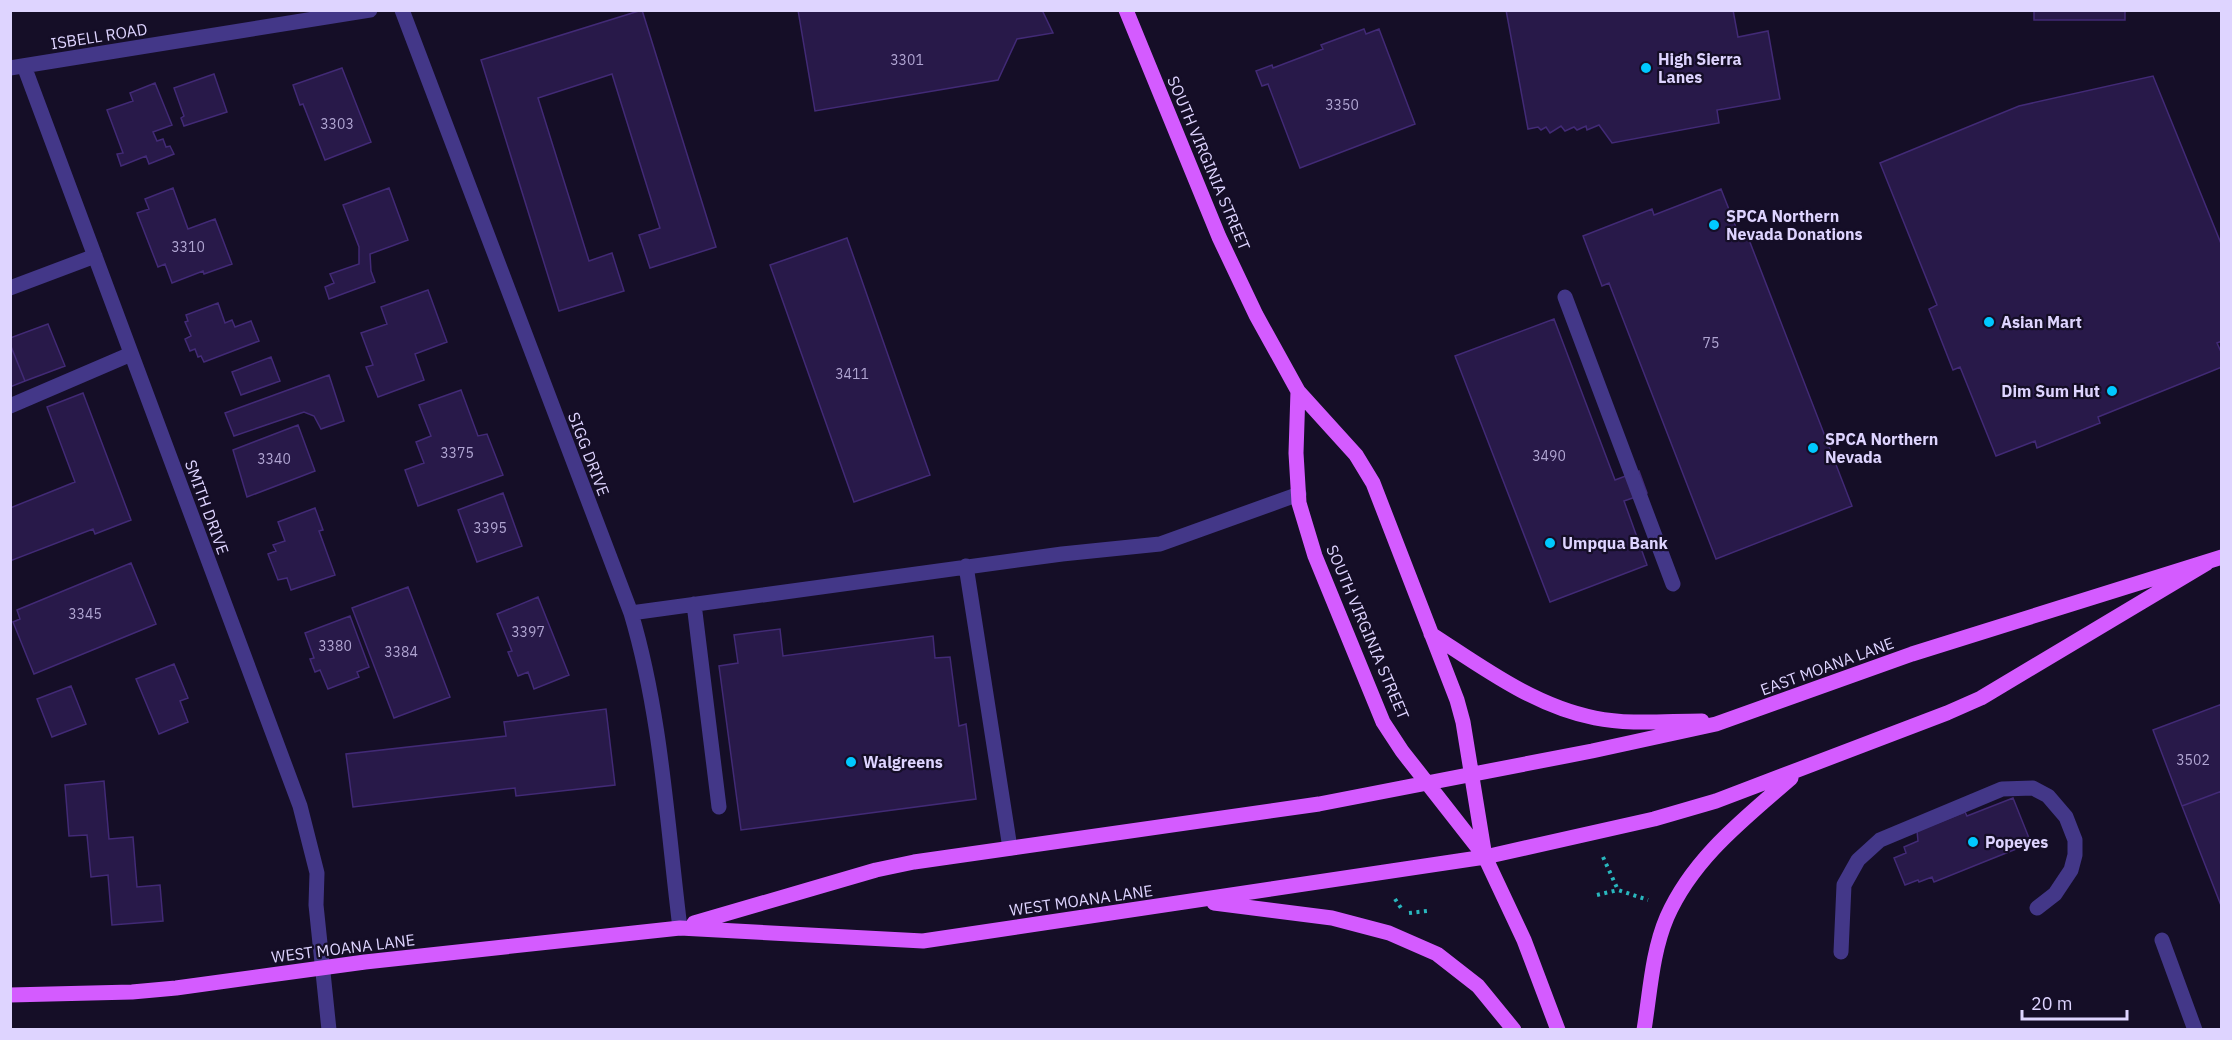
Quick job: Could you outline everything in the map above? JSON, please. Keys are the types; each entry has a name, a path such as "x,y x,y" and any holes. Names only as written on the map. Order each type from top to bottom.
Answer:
{"main road":[{"name":"SOUTH VIRGINIA STREET","path":"1126,10 1219,237 1256,315 1298,392 1356,455 1373,483 1463,722 1485,857"},
{"name":"SOUTH VIRGINIA STREET","path":"1298,392 1296,453 1299,503 1314,556 1383,722 1485,857 1524,940 1558,1029"},
{"name":"EAST MOANA LANE","path":"1453,778 1603,749 1729,720 1912,654 2214,560"},
{"name":"EAST MOANA LANE","path":"1485,857 1654,819 1716,801 1947,713 1981,698 2214,560"},
{"path":"1431,634 1513,686 1557,706 1595,718 1642,722 1729,720"},
{"path":"1644,1029 1655,958 1667,917 1690,878 1718,843 1797,772"},
{"name":"WEST MOANA LANE","path":"680,928 876,870 914,862 1320,804 1453,778"},
{"name":"WEST MOANA LANE","path":"10,995 132,992 176,988 324,967 680,928 923,941 1485,857"},
{"path":"1196,901 1332,918 1389,933 1437,954 1478,986 1514,1029"}],"street":[{"name":"ISBELL ROAD","path":"17,67 370,10"},
{"name":"SIGG DRIVE","path":"402,10 631,613 642,652 654,720 680,928"},
{"name":"SMITH DRIVE","path":"17,67 95,256 306,827 317,873 316,905 329,1029"},
{"path":"10,288 95,256"},
{"path":"1565,297 1673,584"},
{"path":"10,406 131,354"},
{"path":"631,613 966,566 1160,544 1299,494"},
{"path":"966,566 1010,848"},
{"path":"694,604 719,807"},
{"path":"1841,952 1844,885 1858,860 1880,840 2002,789 2033,788 2048,796 2066,817 2074,840 2075,855 2071,870 2055,894 2037,908"},
{"path":"2162,940 2195,1029"}],"path":[{"path":"1602,855 1618,890"},
{"path":"1598,895 1618,890 1648,901"},
{"path":"1395,899 1405,914 1426,911"}],"building":[{"path":"642,10 716,247 650,268 639,235 660,228 612,74 538,98 589,261 612,253 624,291 559,311 481,60"},
{"path":"798,10 1042,10 1053,33 1017,39 998,80 815,111"},
{"name":"High Sierra Lanes","path":"1506,10 1733,10 1738,37 1768,31 1780,99 1717,110 1719,123 1612,143 1599,125 1587,130 1586,126 1577,130 1574,127 1565,131 1561,126 1550,133 1546,127 1541,130 1538,127 1528,129"},
{"path":"2034,10 2125,10 2125,20 2034,20"},
{"path":"1364,29 1366,34 1379,29 1415,124 1300,168 1268,84 1262,86 1256,71 1272,65 1273,68 1323,49 1321,45"},
{"path":"342,68 371,142 325,160 293,85"},
{"path":"214,74 227,112 184,126 181,118 184,116 174,88"},
{"path":"2153,76 2222,246 2222,341 2217,343 2222,354 2222,367 2098,417 2100,423 2037,448 2035,441 1996,456 1960,367 1953,370 1929,309 1937,305 1880,163 2019,106"},
{"path":"155,83 172,125 153,132 157,141 163,139 166,147 170,146 174,154 149,164 146,156 121,166 117,154 123,153 107,110 133,101 130,93"},
{"path":"173,188 188,229 215,219 232,264 204,274 203,271 172,283 165,264 158,267 137,213 149,209 145,199"},
{"path":"389,188 408,240 370,254 371,271 375,282 329,299 325,287 334,283 330,274 359,264 359,247 343,205"},
{"path":"1721,189 1739,235 1746,232 1852,506 1716,559 1609,283 1602,286 1583,236 1652,209 1654,215"},
{"path":"847,238 930,475 854,502 770,265"},
{"path":"428,290 447,342 415,354 424,380 378,397 366,367 373,365 361,333 387,324 381,307"},
{"path":"218,303 225,323 232,320 235,327 251,321 259,341 204,362 201,356 198,357 195,349 190,351 185,339 191,336 185,322 188,321 186,315"},
{"path":"1554,319 1615,480 1639,471 1647,493 1624,501 1647,565 1550,602 1455,356"},
{"path":"48,324 65,366 25,381 10,344 10,338"},
{"path":"10,344 25,381 10,387"},
{"path":"271,357 280,381 241,395 232,372"},
{"path":"329,375 344,421 321,429 314,416 304,412 234,436 225,413"},
{"path":"461,390 478,436 487,434 503,475 418,506 405,470 424,463 416,442 431,436 419,405"},
{"path":"83,393 131,520 95,534 93,529 10,561 10,508 75,482 47,407"},
{"path":"298,425 315,471 247,497 233,450"},
{"path":"503,493 522,546 477,562 458,510"},
{"path":"315,508 323,530 319,531 335,575 291,590 287,578 278,580 268,554 276,551 273,545 285,541 278,522"},
{"path":"131,563 156,624 34,674 13,622 20,619 17,610"},
{"path":"408,587 450,697 394,718 352,608"},
{"path":"538,597 569,675 534,689 528,672 518,676 508,652 512,651 497,614"},
{"path":"350,616 369,667 357,672 359,677 328,689 320,670 315,672 310,659 314,658 305,633"},
{"name":"Walgreens","path":"780,629 783,656 933,636 935,658 950,657 959,726 966,724 976,799 741,830 719,666 738,663 734,635"},
{"path":"174,664 188,698 180,701 188,722 159,734 136,679"},
{"path":"71,686 86,724 52,737 37,699"},
{"path":"2222,704 2222,791 2182,806 2153,730"},
{"path":"606,709 615,785 516,796 515,788 353,807 346,754 506,736 504,722"},
{"path":"104,781 109,839 133,837 137,887 160,885 163,921 112,925 108,875 91,877 87,835 69,836 65,785"},
{"path":"2222,791 2222,908 2182,806"},
{"name":"Popeyes","path":"2013,798 2031,843 1934,882 1932,877 1905,885 1894,858 1906,853 1904,847 1918,841 1917,831 1965,812 1967,816"}],"place":[{"name":"High Sierra Lanes","path":"1646,68"},
{"name":"SPCA Northern Nevada Donations","path":"1714,225"},
{"name":"Asian Mart","path":"1989,322"},
{"name":"Dim Sum Hut","path":"2112,391"},
{"name":"SPCA Northern Nevada","path":"1813,448"},
{"name":"Umpqua Bank","path":"1550,543"},
{"name":"Walgreens","path":"851,762"},
{"name":"Popeyes","path":"1973,842"}]}
